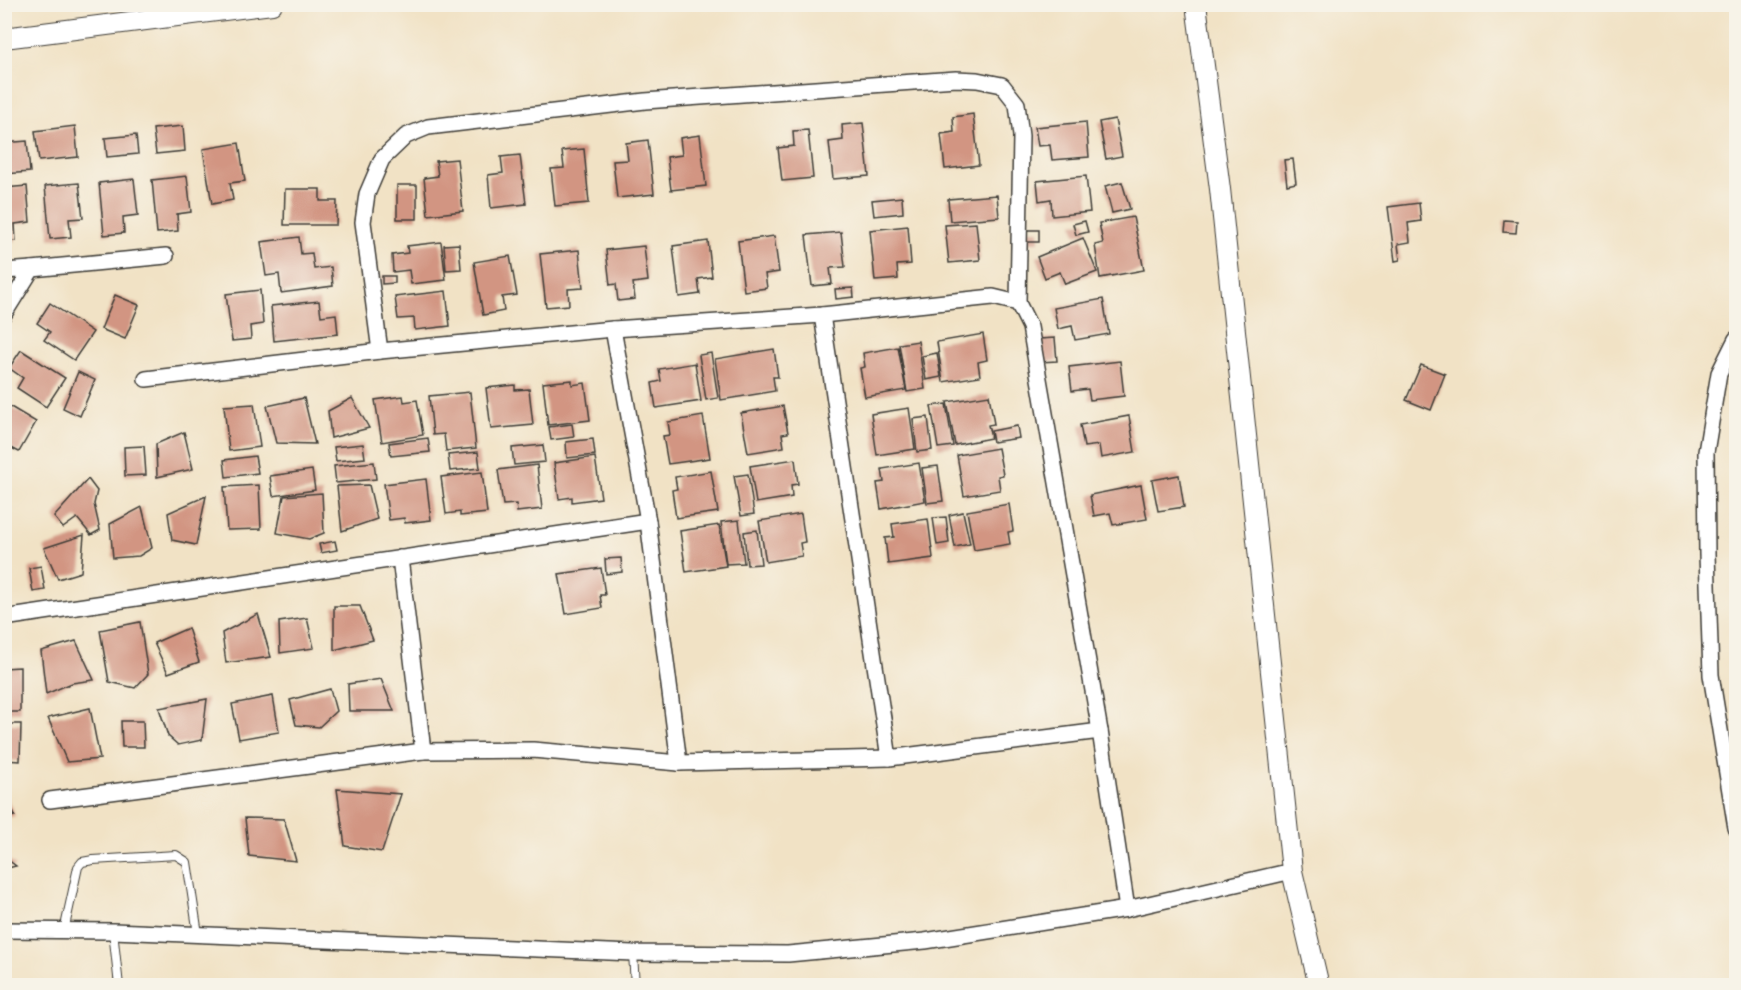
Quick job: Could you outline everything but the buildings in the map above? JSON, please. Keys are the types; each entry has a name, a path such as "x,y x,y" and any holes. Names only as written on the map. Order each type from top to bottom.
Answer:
{"street":[{"path":"4,38 217,8 272,4"},
{"path":"1196,4 1220,189 1292,872 1319,986"},
{"path":"380,351 363,222 367,194 382,159 406,136 428,127 656,101 956,80 977,80 1002,85 1017,104 1021,136 1018,303 1030,327 1100,731 1127,909"},
{"path":"4,271 166,256"},
{"path":"4,314 32,269"},
{"path":"146,379 380,351 613,329 822,315 993,297 1018,303"},
{"path":"822,315 889,758"},
{"path":"613,329 648,521 680,763"},
{"path":"1737,339 1719,373 1706,452 1712,675 1737,828"},
{"path":"4,618 648,521"},
{"path":"400,558 423,751"},
{"path":"50,800 423,751 533,750 680,763 889,758 1100,731"},
{"path":"4,930 198,934 633,953 788,954 926,941 1127,909 1292,872"}],"lane":[{"path":"64,931 78,867 82,862 176,855 187,862 198,934"},
{"path":"113,931 119,986"},
{"path":"633,953 635,986"}]}
